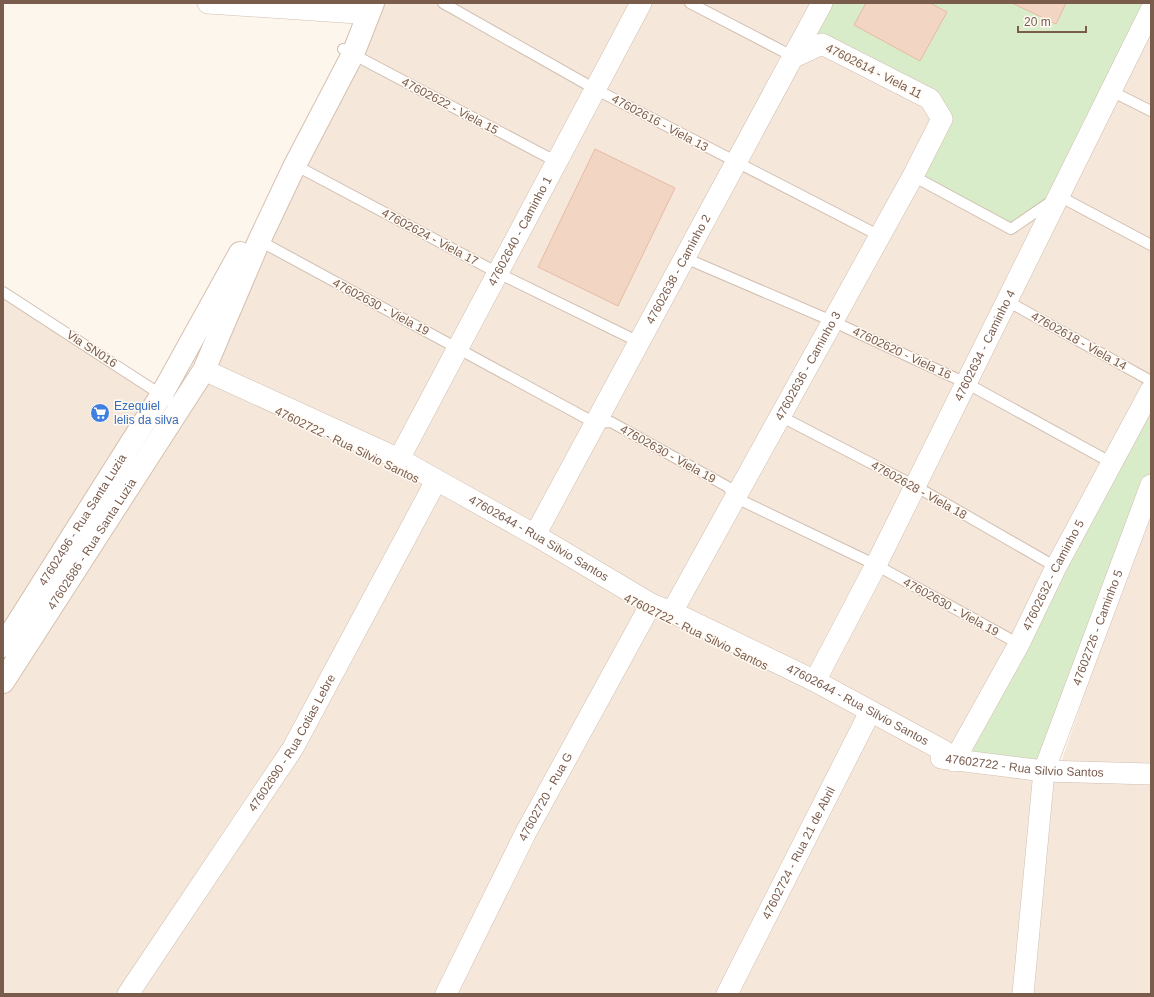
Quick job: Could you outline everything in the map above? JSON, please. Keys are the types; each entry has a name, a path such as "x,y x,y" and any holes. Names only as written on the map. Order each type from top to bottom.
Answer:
{"street":[{"path":"208,3 364,6 348,52 254,239"},
{"name":"47602640 - Caminho 1","path":"399,459 641,3"},
{"name":"47602638 - Caminho 2","path":"535,535 822,3"},
{"name":"47602634 - Caminho 4","path":"815,681 876,565 1151,11"},
{"name":"47602614 - Viela 11","path":"794,57 822,44 930,99 942,119"},
{"name":"47602636 - Caminho 3","path":"672,612 734,497 913,176 942,119"},
{"name":"47602686 - Rua Santa Luzia","path":"3,682 204,370 254,239"},
{"name":"47602496 - Rua Santa Luzia","path":"3,646 162,394 254,239"},
{"name":"47602644 - Rua Silvio Santos","path":"204,370 399,459 434,484 535,535 649,607 672,612 815,681 868,715 944,752 954,760"},
{"name":"47602722 - Rua Silvio Santos","path":"204,370 223,385 434,484 529,541 649,607 666,618 868,715"},
{"name":"47602632 - Caminho 5","path":"954,760 1019,644 1056,567 1151,390"},
{"name":"47602690 - Rua Cotias Lebre","path":"128,994 293,748 434,484"},
{"name":"47602726 - Caminho 5","path":"1023,994 1044,771 1151,485"},
{"name":"47602720 - Rua G","path":"446,994 525,834 649,607"},
{"name":"47602724 - Rua 21 de Abril","path":"727,994 868,715"},
{"name":"47602722 - Rua Silvio Santos","path":"954,760 1044,771 1151,774"}],"lane":[{"name":"47602616 - Viela 13","path":"443,3 595,89 880,236"},
{"path":"690,3 794,57"},
{"name":"47602622 - Viela 15","path":"348,52 557,162"},
{"path":"1111,91 1151,111"},
{"name":"47602624 - Viela 17","path":"291,163 498,273 640,342"},
{"path":"913,176 1011,230 1059,196 1151,245"},
{"name":"47602630 - Viela 19","path":"254,239 595,423 611,422 728,487 734,497 876,565 1019,644"},
{"name":"47602620 - Viela 16","path":"685,258 832,321 966,383 1112,463"},
{"name":"Via SN016","path":"3,292 180,406"},
{"name":"47602618 - Viela 14","path":"1007,301 1151,381"},
{"name":"47602628 - Viela 18","path":"780,416 915,486 1056,567"}],"shaded area":[{"path":"362,3 1151,3 1151,390 1056,567 1058,772 1151,497 1151,994 3,994 3,682 201,379 392,456 194,357 286,160 343,49"},
{"path":"3,292 162,394 3,646"}],"green space":[{"path":"822,3 1151,3 1059,196 1011,229 913,176 942,119 826,37 809,28"},
{"path":"1151,407 1151,482 1044,771 954,761"}],"building":[{"path":"866,3 930,3 947,12 920,61 854,25"},
{"path":"1012,3 1066,3 1056,24"},
{"path":"595,149 675,188 618,306 538,267"}],"place":[{"name":"Ezequiel lelis da silva","path":"100,413"}]}
